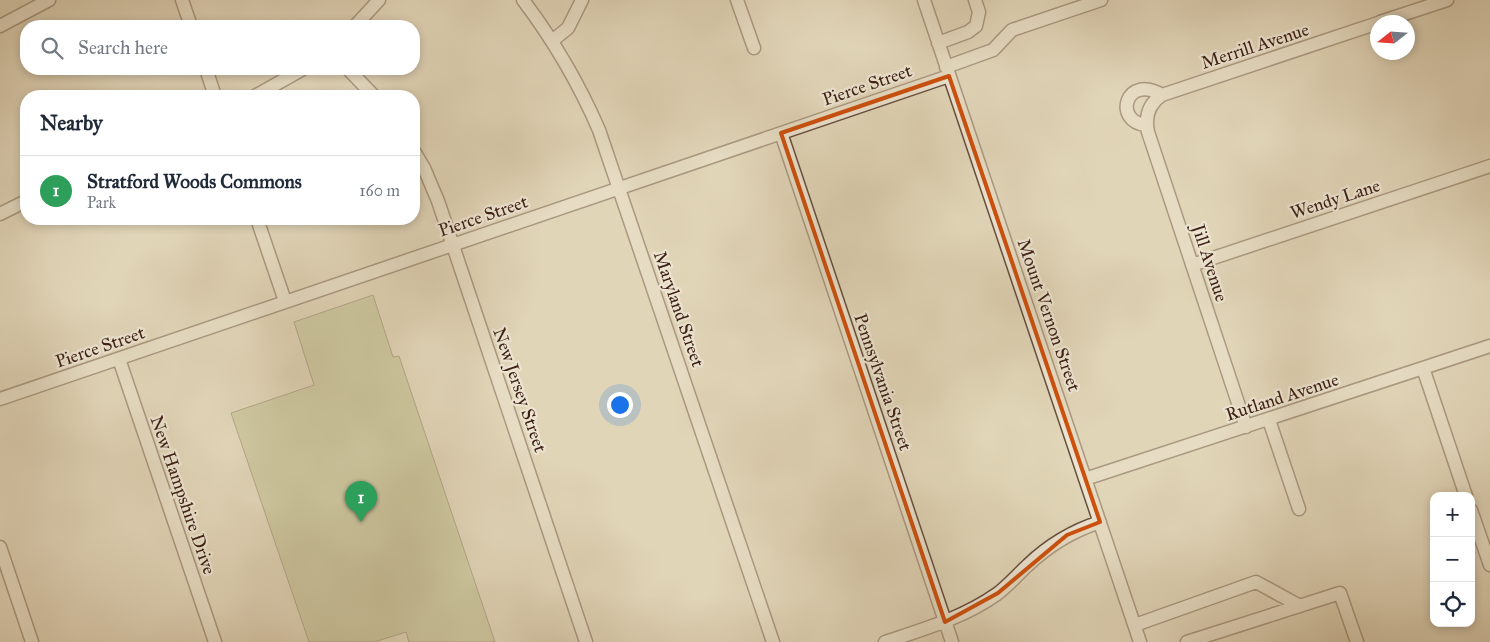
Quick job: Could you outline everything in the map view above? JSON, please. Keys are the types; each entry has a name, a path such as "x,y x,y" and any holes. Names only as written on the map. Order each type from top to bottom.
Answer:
{"street":[{"path":"0,26 49,0"},
{"path":"182,0 189,20"},
{"path":"361,20 379,0"},
{"name":"Maryland Street","path":"523,0 552,41 590,110 619,187 773,642"},
{"path":"552,41 568,28 582,0"},
{"path":"737,0 754,48"},
{"name":"Mount Vernon Street","path":"924,0 1140,642"},
{"path":"938,43 968,32 976,26 979,12 975,0"},
{"name":"Pierce Street","path":"0,399 781,133 948,72 993,50 1012,30 1101,0"},
{"name":"Merrill Avenue","path":"1403,15 1447,0"},
{"name":"Merrill Avenue","path":"1149,108 1162,95 1370,26"},
{"path":"208,75 213,90"},
{"path":"266,90 292,75"},
{"path":"354,75 368,90"},
{"path":"1146,125 1136,123 1130,117 1126,105 1128,98 1132,92 1145,88 1162,95"},
{"name":"Jill Avenue","path":"1149,108 1146,125 1246,427"},
{"name":"Pennsylvania Street","path":"781,133 952,642"},
{"name":"New Jersey Street","path":"420,161 431,184 453,245 586,642"},
{"name":"Wendy Lane","path":"1192,265 1490,166"},
{"path":"0,214 20,204"},
{"path":"259,225 285,301"},
{"name":"Rutland Avenue","path":"1086,480 1490,346"},
{"name":"New Hampshire Drive","path":"119,359 215,642"},
{"path":"1423,368 1465,492"},
{"path":"1269,420 1299,509"},
{"path":"885,642 945,622 972,610 998,593 1046,549 1067,535 1100,522"},
{"path":"1475,522 1490,565"},
{"path":"0,547 32,642"},
{"path":"1135,626 1256,582 1300,606"},
{"path":"1188,642 1340,593 1357,642"}],"highlighted area":[{"path":"949,76 1100,522 1067,535 998,593 945,622 781,133"}],"green space":[{"path":"373,295 393,357 399,356 495,642 409,642 406,632 374,642 309,642 231,413 314,385 294,322"}],"place":[{"name":"Stratford Woods Commons","path":"361,522"}]}
